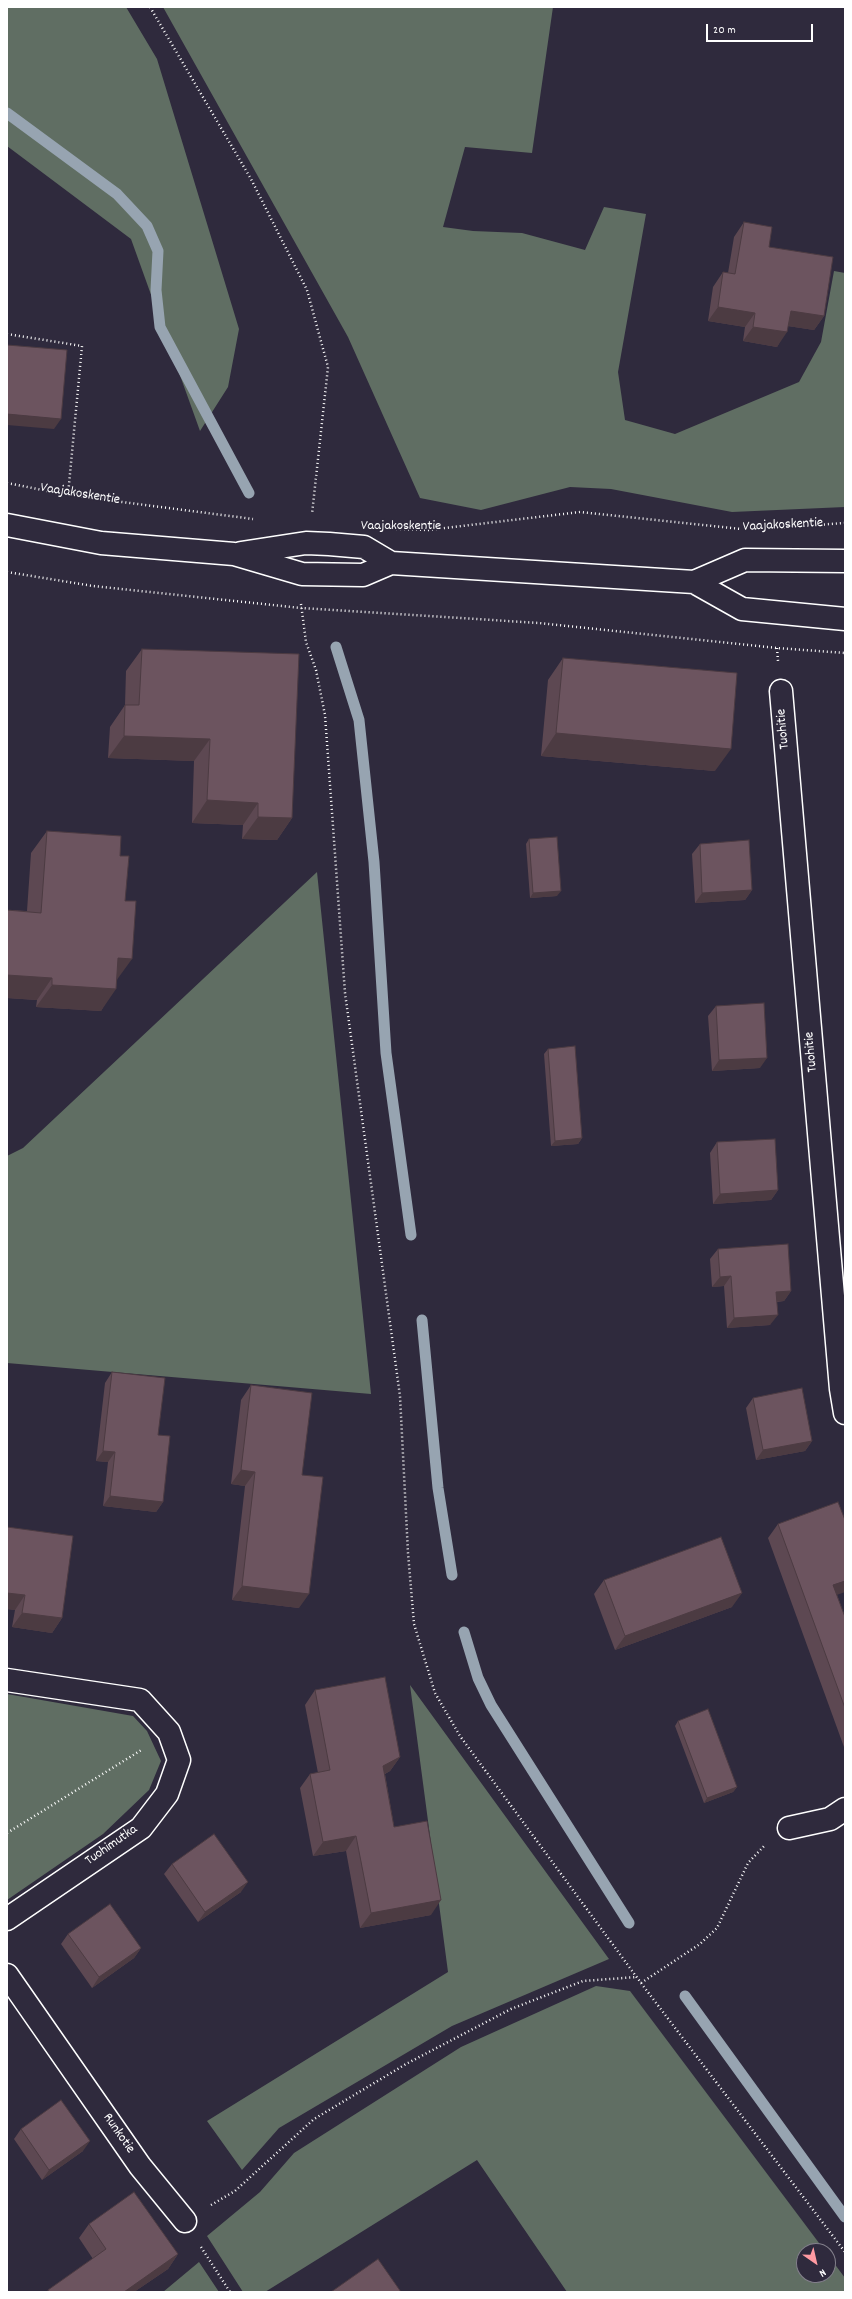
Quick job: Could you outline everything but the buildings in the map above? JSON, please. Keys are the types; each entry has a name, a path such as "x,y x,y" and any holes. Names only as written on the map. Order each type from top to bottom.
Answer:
{"street":[{"name":"Vaajakoskentie","path":"7,525 101,543 234,554 302,574 363,575 391,563 694,582 742,609 845,619"},
{"name":"Vaajakoskentie","path":"234,554 306,543 329,544 364,547 391,563"},
{"name":"Vaajakoskentie","path":"694,582 745,560 845,561"},
{"name":"Tuohitie","path":"780,691 841,1389 845,1412"},
{"name":"Tuohimutka","path":"7,1680 140,1700 169,1732 179,1760 167,1794 141,1828 7,1919"},
{"path":"789,1828 830,1819 845,1809"},
{"name":"Runkotie","path":"7,1975 140,2166 185,2221"}],"path":[{"path":"150,7 251,179 307,290 328,367 311,519"},
{"path":"7,334 82,346 68,495"},
{"name":"Vaajakoskentie","path":"7,483 68,495 257,520"},
{"name":"Vaajakoskentie","path":"389,529 428,530 580,512 747,530"},
{"name":"Vaajakoskentie","path":"770,528 845,523"},
{"path":"7,572 93,586 301,608 539,623 777,648 845,653"},
{"path":"301,608 306,642 316,670 326,715 345,993 400,1396 408,1553 414,1624 435,1693 460,1736 641,1983 845,2252"},
{"path":"7,1833 169,1732"},
{"path":"641,1983 700,1944 717,1928 748,1863 757,1851 789,1828"},
{"path":"230,2292 185,2221 235,2191 314,2119 406,2064 511,2009 583,1981 637,1977"}],"green space":[{"path":"7,7 126,7 157,59 239,329 228,387 200,431 131,239 7,146"},
{"path":"163,7 553,7 532,153 465,147 443,227 473,231 522,233 585,250 604,207 646,214 618,372 625,420 675,434 799,382 821,342 834,271 845,273 845,507 732,512 611,489 570,487 481,510 420,498 348,337"},
{"path":"317,872 371,1394 7,1363 7,1156 23,1148"},
{"path":"410,1685 609,1959 452,2026 279,2128 242,2170 207,2121 448,1972"},
{"path":"7,1694 133,1716 147,1731 161,1761 149,1790 103,1834 7,1900"},
{"path":"596,1986 630,1991 819,2243 796,2243 796,2283 836,2283 836,2266 845,2278 845,2292 567,2292 477,2160 265,2292 243,2292 207,2236 260,2192 294,2153 461,2047"},
{"path":"199,2262 219,2292 163,2292"}],"waterway":[{"path":"7,113 117,194 147,226 158,251 156,290 160,327 249,493"},
{"path":"336,647 359,720 374,862 386,1053 411,1235"},
{"path":"422,1320 438,1488 452,1575"},
{"path":"464,1632 478,1678 491,1705 629,1923"},
{"path":"685,1996 845,2217"}]}
